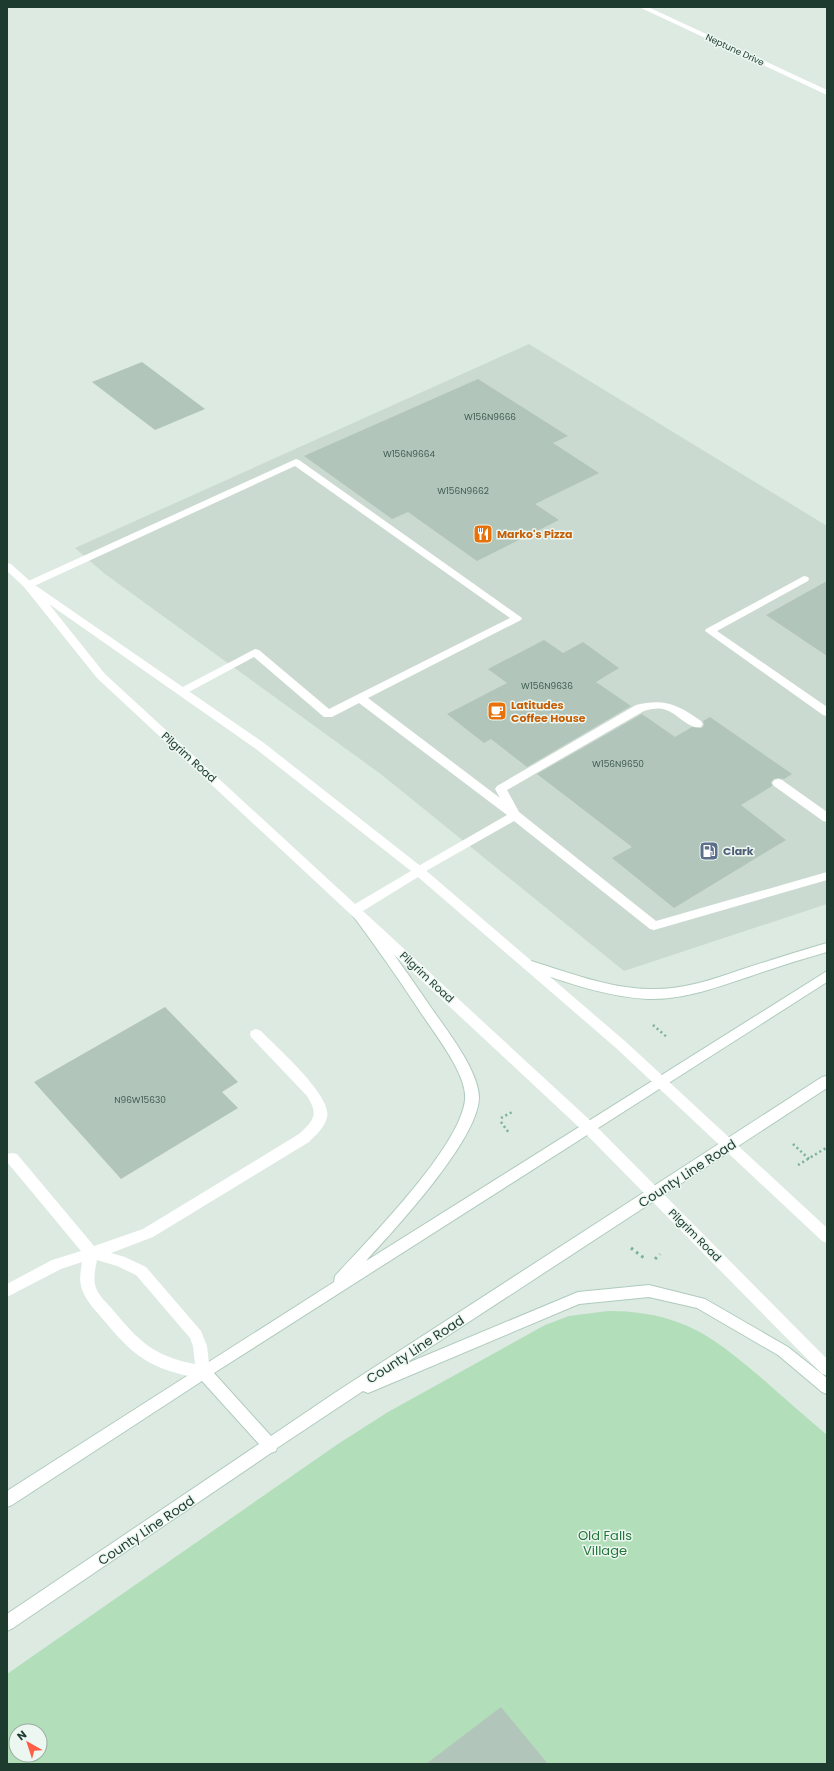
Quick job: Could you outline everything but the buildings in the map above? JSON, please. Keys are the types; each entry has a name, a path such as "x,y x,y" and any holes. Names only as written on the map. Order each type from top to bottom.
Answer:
{"street":[{"name":"Neptune Drive","path":"642,7 827,93"},
{"path":"28,585 296,462 517,618 328,714 255,652 183,691"},
{"name":"Pilgrim Road","path":"7,566 28,585 183,691 260,746 419,871 621,1045 827,1237"},
{"path":"804,579 710,631 827,712"},
{"name":"Pilgrim Road","path":"28,585 101,676 588,1127 827,1369"},
{"path":"360,698 515,815 654,926 827,876"},
{"path":"515,815 501,789 640,708 660,704 677,710 697,724"},
{"path":"778,783 827,818"},
{"path":"329,1292 444,1158 465,1125 472,1100 468,1079 453,1050 392,960 355,910 515,815"},
{"path":"531,966 614,989 647,994 662,994 690,990 715,984 827,947"},
{"path":"7,1500 203,1372 827,976"},
{"path":"7,1291 57,1264 137,1238 171,1220 304,1138 319,1123 322,1115 322,1108 312,1092 256,1034"},
{"name":"County Line Road","path":"7,1623 271,1446 341,1397 827,1081"},
{"path":"12,1158 91,1253 120,1260 141,1271 196,1335 200,1346 203,1372"},
{"path":"91,1253 87,1274 89,1287 96,1300 126,1337 143,1353 163,1363 203,1372 271,1446"},
{"path":"341,1397 578,1298 649,1290 700,1303 783,1351 827,1387"}],"path":[{"path":"651,1024 668,1038"},
{"path":"508,1133 499,1119 514,1111"},
{"path":"793,1144 809,1159"},
{"path":"798,1165 826,1148"},
{"path":"629,1246 645,1259"}],"shaded area":[{"path":"529,344 827,526 827,904 624,971 382,775 105,574 75,548"}],"green space":[{"name":"Old Falls Village","path":"608,1311 636,1312 654,1315 680,1323 703,1334 735,1356 827,1435 827,1764 7,1764 7,1674 338,1444 388,1412 545,1325 569,1316"}],"place":[{"name":"Marko's Pizza","path":"483,534"},
{"name":"Latitudes Coffee House","path":"497,711"},
{"name":"Clark","path":"709,851"}]}
